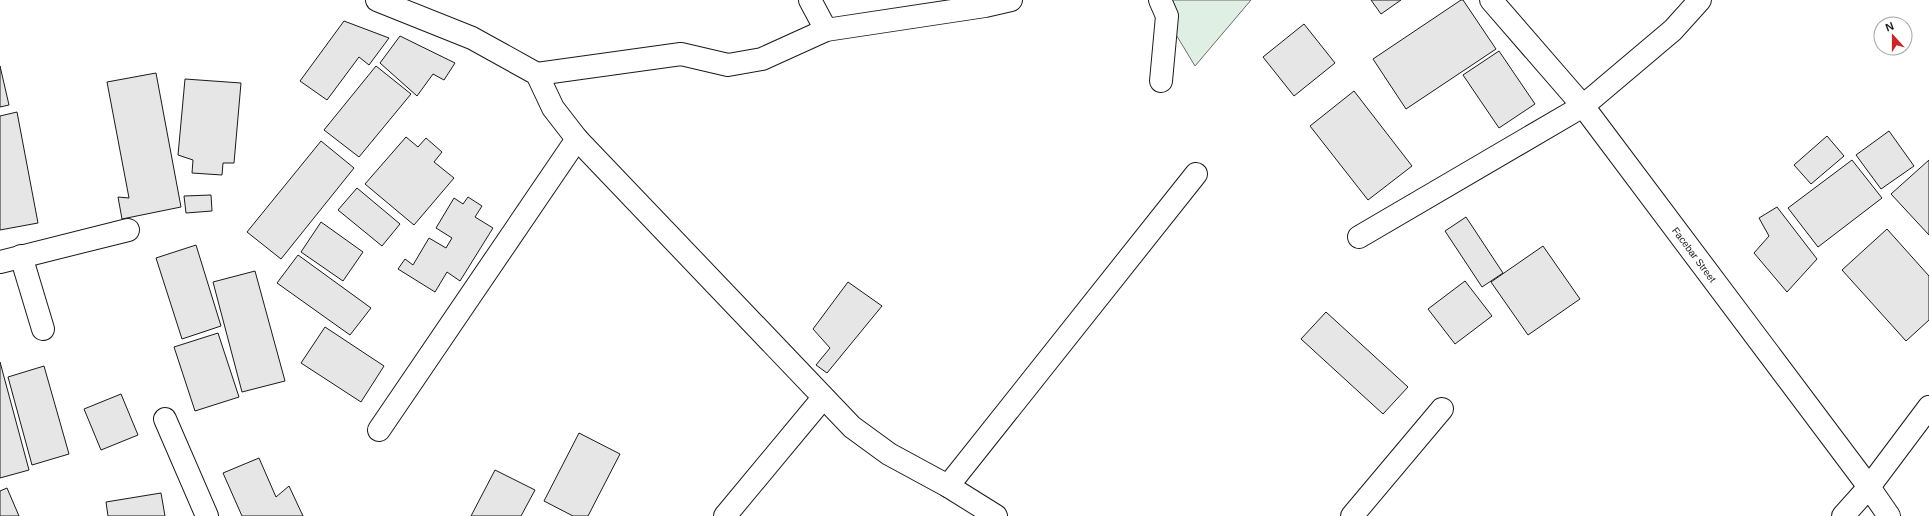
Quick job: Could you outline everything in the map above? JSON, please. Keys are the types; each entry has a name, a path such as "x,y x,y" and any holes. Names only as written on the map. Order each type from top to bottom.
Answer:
{"street":[{"path":"377,0 472,38 537,74 553,108 577,139 852,427 889,454 948,486 996,516"},
{"path":"810,0 826,30"},
{"path":"537,74 681,54 728,65 762,59 826,30 985,6 1011,0"},
{"path":"1160,0 1167,16 1161,81"},
{"name":"Facebar Street","path":"1491,0 1583,106 1869,486 1889,516"},
{"path":"1359,237 1583,106 1673,30 1700,0"},
{"path":"379,430 577,139"},
{"path":"948,486 1196,174"},
{"path":"44,329 10,259 128,230"},
{"path":"725,516 823,398"},
{"path":"1843,516 1869,486 1929,407"},
{"path":"1352,516 1442,409"},
{"path":"165,419 207,516"}],"green space":[{"path":"1155,0 1251,0 1195,66"}],"building":[{"path":"1371,0 1401,0 1381,14"},
{"path":"1463,0 1496,49 1406,109 1373,59"},
{"path":"344,21 389,38 369,65 359,57 327,100 300,81"},
{"path":"1304,24 1335,63 1294,96 1263,57"},
{"path":"400,36 455,63 444,80 433,74 417,96 380,63"},
{"path":"1499,51 1535,104 1499,128 1463,75"},
{"path":"0,66 9,105 0,107"},
{"path":"376,66 411,94 359,157 324,130"},
{"path":"156,73 181,207 122,219 118,197 129,198 107,82"},
{"path":"185,79 241,83 234,163 223,163 222,175 192,173 193,160 178,155"},
{"path":"1354,91 1412,166 1368,200 1310,126"},
{"path":"17,112 38,223 0,230 0,116"},
{"path":"1889,131 1914,166 1881,189 1856,155"},
{"path":"1827,136 1844,156 1811,184 1794,165"},
{"path":"406,137 418,147 426,138 442,152 434,162 454,178 414,225 365,184"},
{"path":"321,141 354,168 281,259 247,232"},
{"path":"1852,160 1882,198 1818,247 1788,208"},
{"path":"1929,160 1929,235 1891,194"},
{"path":"357,188 400,224 382,246 338,210"},
{"path":"211,195 212,211 186,213 184,196"},
{"path":"468,197 482,206 475,217 493,228 460,281 447,272 435,292 398,269 405,259 413,265 429,238 446,248 452,238 436,228 454,198 463,204"},
{"path":"1777,207 1817,259 1787,292 1754,253 1769,236 1759,218"},
{"path":"1466,217 1503,273 1482,287 1445,231"},
{"path":"321,222 363,252 343,281 301,252"},
{"path":"1887,229 1929,276 1929,320 1906,341 1842,270"},
{"path":"196,245 221,326 182,339 156,258"},
{"path":"1543,246 1580,299 1528,335 1491,282"},
{"path":"298,255 371,308 350,335 277,283"},
{"path":"255,271 285,381 242,392 213,282"},
{"path":"1465,281 1492,316 1455,344 1428,309"},
{"path":"848,282 882,306 827,373 816,365 830,348 813,329"},
{"path":"1326,312 1408,387 1383,414 1301,339"},
{"path":"325,327 384,366 361,402 301,363"},
{"path":"218,333 239,397 195,411 174,347"},
{"path":"0,362 29,470 0,478"},
{"path":"44,366 69,454 32,465 8,377"},
{"path":"121,394 138,435 101,450 84,409"},
{"path":"579,433 620,454 588,516 573,516 544,501"},
{"path":"259,458 276,497 289,486 303,516 242,516 223,473"},
{"path":"495,470 535,490 521,516 471,516"},
{"path":"7,488 19,516 0,516 0,491"},
{"path":"161,493 165,516 108,516 106,502"}]}
